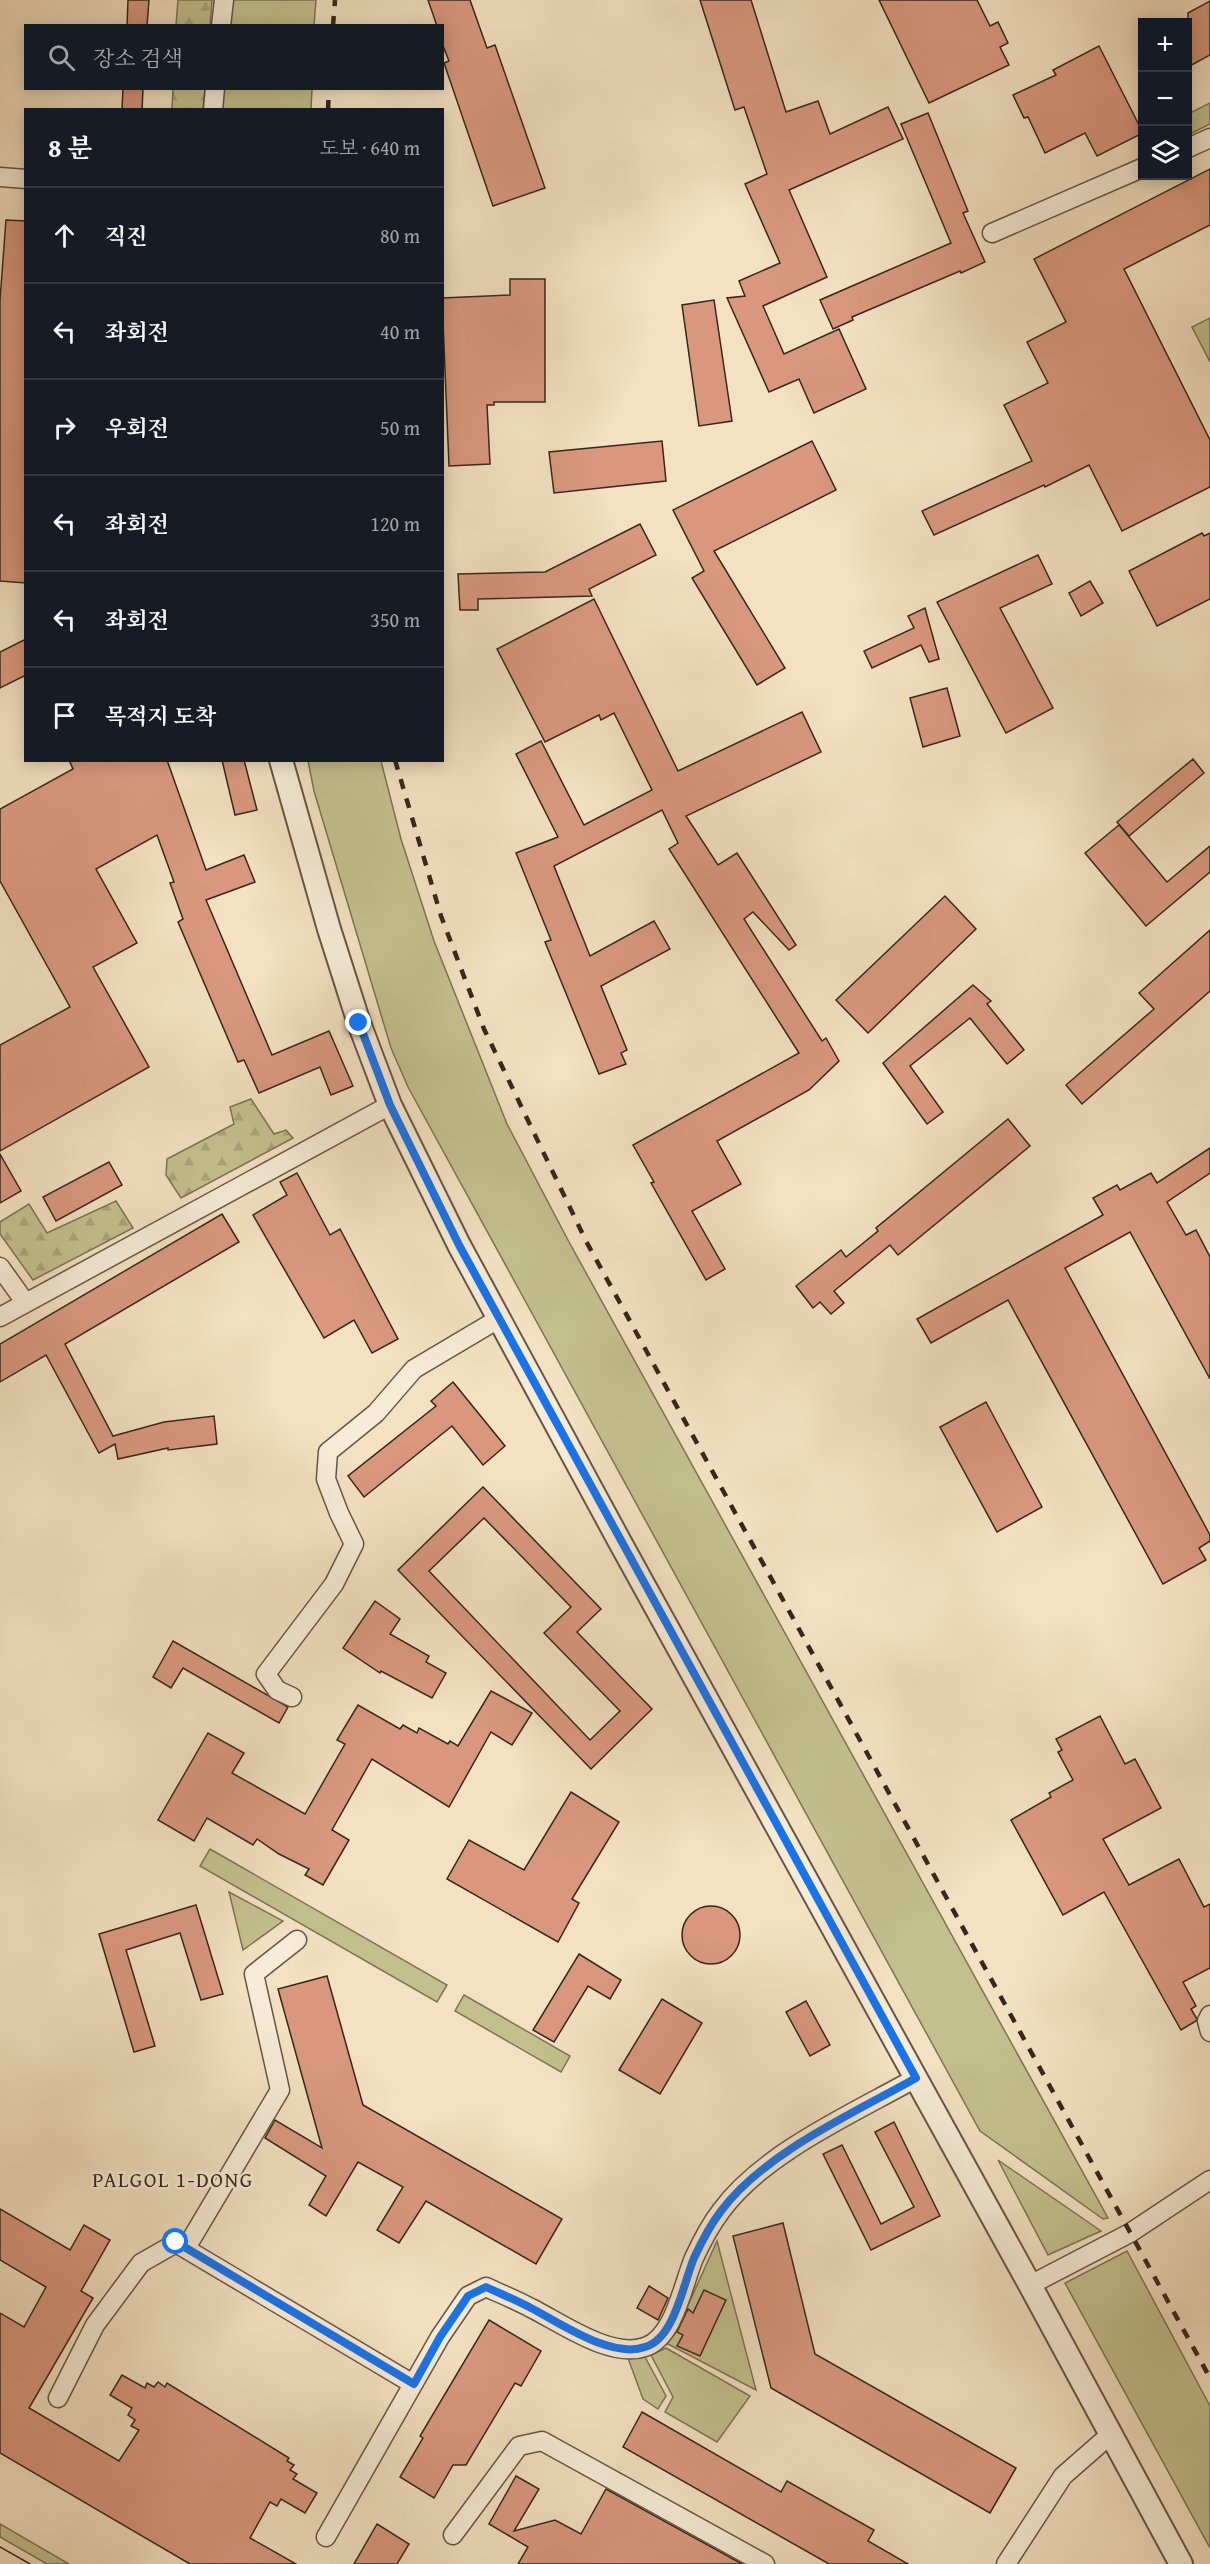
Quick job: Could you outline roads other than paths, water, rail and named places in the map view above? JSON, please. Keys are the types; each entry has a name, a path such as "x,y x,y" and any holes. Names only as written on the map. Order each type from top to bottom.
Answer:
{"street":[{"path":"221,24 224,0"},
{"path":"213,108 215,90"},
{"path":"1192,146 1210,138"},
{"path":"992,233 1138,170"},
{"path":"0,177 24,179"},
{"path":"281,762 328,929 359,1023 390,1105 459,1245 1030,2284 1181,2564"},
{"path":"0,1317 390,1105"},
{"path":"0,1267 25,1302"},
{"path":"292,1697 278,1690 266,1674 334,1584 354,1544 326,1479 328,1452 376,1413 414,1369 500,1318"},
{"path":"186,2248 280,2090 254,1974 297,1940"},
{"path":"1210,2015 1207,2021 1210,2032"},
{"path":"326,2537 440,2337 468,2296 486,2287 608,2346 632,2349 646,2347 660,2338 668,2327 695,2257 721,2211 753,2176 809,2138 916,2078"},
{"path":"1030,2284 1130,2233 1210,2180"},
{"path":"58,2398 95,2325 141,2263 176,2242 414,2384"},
{"path":"1006,2564 1063,2476 1111,2434"},
{"path":"453,2535 519,2446 542,2441 765,2564"}],"tram line":[{"path":"0,2547 30,2564"}],"railway":[{"path":"333,24 335,0"},
{"path":"328,108 329,90"},
{"path":"396,762 441,916 484,1029 586,1241 1210,2378"}],"district":[{"name":"PALGOL 1-DONG","path":"173,2179"}]}
